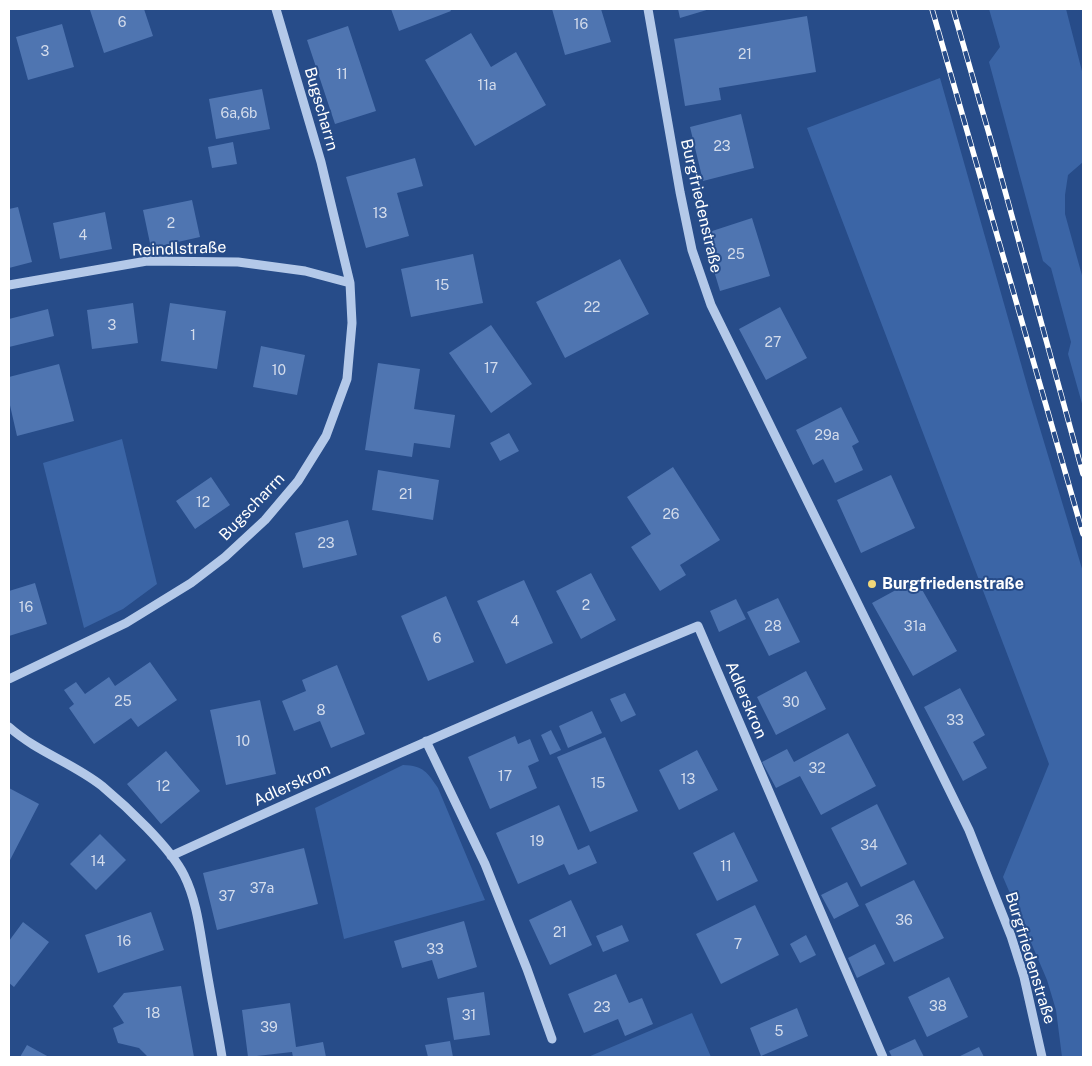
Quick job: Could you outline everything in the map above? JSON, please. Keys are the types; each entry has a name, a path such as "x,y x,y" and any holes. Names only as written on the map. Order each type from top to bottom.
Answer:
{"street":[{"name":"Bugscharrn","path":"9,679 126,623 191,583 225,556 270,513 298,481 326,436 347,380 352,323 350,283 321,162 276,9"},
{"name":"Burgfriedenstraße","path":"648,9 692,250 710,305 969,830 996,894 1014,944 1024,977 1042,1057"},
{"name":"Reindlstraße","path":"9,285 147,262 238,262 305,271 350,283"},
{"name":"Adlerskron","path":"172,856 426,741 698,626 883,1057"},
{"path":"9,727 22,738 84,773 102,786 172,856 188,882 195,907 222,1057"},
{"path":"426,741 485,864 527,970 552,1040"}],"shaded area":[{"path":"989,9 1066,9 1083,75 1083,162 1068,175 1065,214 1083,279 1083,407 1068,354 1071,342 1051,268 1043,261 989,62 1000,47"},
{"path":"940,78 1029,392 1083,572 1083,1057 1062,1057 1056,1010 1047,980 1003,877 1049,764 807,128"},
{"path":"122,439 157,584 123,609 84,628 43,463"},
{"path":"403,765 420,768 438,788 485,900 344,939 315,808"},
{"path":"692,1013 711,1057 588,1057"}],"building":[{"path":"144,9 153,36 104,53 90,10"},
{"path":"391,9 450,9 451,11 399,31"},
{"path":"552,9 601,9 611,42 565,55"},
{"path":"678,9 710,9 680,18"},
{"path":"807,16 816,72 719,88 721,100 685,106 674,39"},
{"path":"62,24 74,67 28,80 16,37"},
{"path":"348,26 376,111 335,124 307,40"},
{"path":"471,33 491,67 516,52 546,105 475,146 425,60"},
{"path":"262,89 270,129 216,139 209,99"},
{"path":"741,114 754,168 703,181 690,127"},
{"path":"233,142 237,164 212,168 208,147"},
{"path":"415,158 423,186 397,193 409,236 366,248 346,177"},
{"path":"192,200 200,237 151,248 143,210"},
{"path":"18,207 32,262 9,268 9,209"},
{"path":"105,212 112,249 60,259 53,223"},
{"path":"752,218 770,276 720,291 703,234"},
{"path":"473,254 483,303 411,317 401,269"},
{"path":"620,259 649,314 565,358 536,302"},
{"path":"133,303 138,343 92,349 87,310"},
{"path":"170,303 226,311 217,369 161,361"},
{"path":"780,307 807,358 766,380 739,329"},
{"path":"48,309 54,336 9,347 9,319"},
{"path":"491,325 532,384 491,413 449,353"},
{"path":"261,346 305,355 297,395 253,387"},
{"path":"378,363 420,369 414,409 455,415 450,448 414,443 412,457 365,450"},
{"path":"59,364 74,421 17,436 9,401 9,377"},
{"path":"841,407 859,442 852,446 863,470 835,483 823,459 813,465 796,430"},
{"path":"509,433 519,451 500,461 490,443"},
{"path":"673,467 720,540 680,565 686,575 660,591 631,547 651,534 627,497"},
{"path":"378,470 439,480 433,520 372,510"},
{"path":"891,475 915,528 861,553 837,500"},
{"path":"211,477 230,505 195,529 176,501"},
{"path":"348,520 357,555 303,568 295,533"},
{"path":"591,573 616,620 581,639 556,591"},
{"path":"916,579 957,651 913,676 872,603"},
{"path":"524,580 553,643 506,664 477,601"},
{"path":"35,583 47,624 9,636 9,591"},
{"path":"446,596 474,662 428,681 401,616"},
{"path":"778,598 800,642 769,656 747,612"},
{"path":"736,599 746,619 719,632 710,611"},
{"path":"150,662 177,700 138,727 131,718 94,744 69,708 74,704 64,690 76,682 85,694 109,677 115,686"},
{"path":"337,665 365,734 331,748 320,721 294,731 282,701 306,691 302,680"},
{"path":"806,671 826,709 776,735 757,697"},
{"path":"960,688 985,735 973,742 987,768 963,781 924,707"},
{"path":"625,693 636,715 621,722 610,699"},
{"path":"260,700 276,774 226,785 210,710"},
{"path":"592,711 602,733 568,748 559,726"},
{"path":"551,730 561,750 550,755 541,735"},
{"path":"848,733 876,786 821,815 800,776 776,788 762,762 787,749 794,762"},
{"path":"515,736 518,744 530,739 539,761 528,766 537,788 490,809 468,757"},
{"path":"605,737 638,811 590,832 557,757"},
{"path":"697,750 718,790 679,810 659,770"},
{"path":"166,751 200,791 161,824 127,784"},
{"path":"9,788 39,804 9,862"},
{"path":"877,804 907,864 861,887 831,828"},
{"path":"559,805 578,850 589,845 597,863 569,875 564,864 518,884 496,833"},
{"path":"734,832 758,881 717,901 693,853"},
{"path":"100,834 126,860 96,890 70,864"},
{"path":"304,848 318,904 217,930 203,873"},
{"path":"914,880 944,938 894,962 865,904"},
{"path":"847,882 859,906 834,919 821,895"},
{"path":"571,900 592,945 550,965 529,920"},
{"path":"755,905 779,955 721,984 696,934"},
{"path":"151,912 164,950 98,973 85,935"},
{"path":"464,921 477,967 438,979 432,960 402,968 394,941"},
{"path":"23,922 49,942 14,987 9,983 9,941"},
{"path":"622,925 629,941 603,952 596,936"},
{"path":"806,935 816,955 800,963 790,944"},
{"path":"875,944 885,964 857,978 848,958"},
{"path":"616,974 629,1003 642,998 653,1024 625,1036 618,1019 584,1033 568,994"},
{"path":"949,977 968,1017 927,1037 908,997"},
{"path":"181,986 194,1057 148,1057 139,1048 118,1043 113,1028 124,1023 113,1006 124,993"},
{"path":"484,992 490,1035 454,1040 447,998"},
{"path":"290,1003 296,1047 323,1042 326,1057 293,1057 292,1052 248,1057 242,1010"},
{"path":"797,1008 808,1036 761,1056 750,1028"},
{"path":"915,1039 924,1057 892,1057 889,1051"},
{"path":"450,1041 453,1057 428,1057 425,1045"},
{"path":"27,1045 49,1057 20,1057"},
{"path":"979,1047 984,1057 958,1057"}],"railway":[{"path":"932,9 1083,534"},
{"path":"953,9 1083,474"}],"place":[{"name":"Burgfriedenstraße","path":"872,584"}]}
